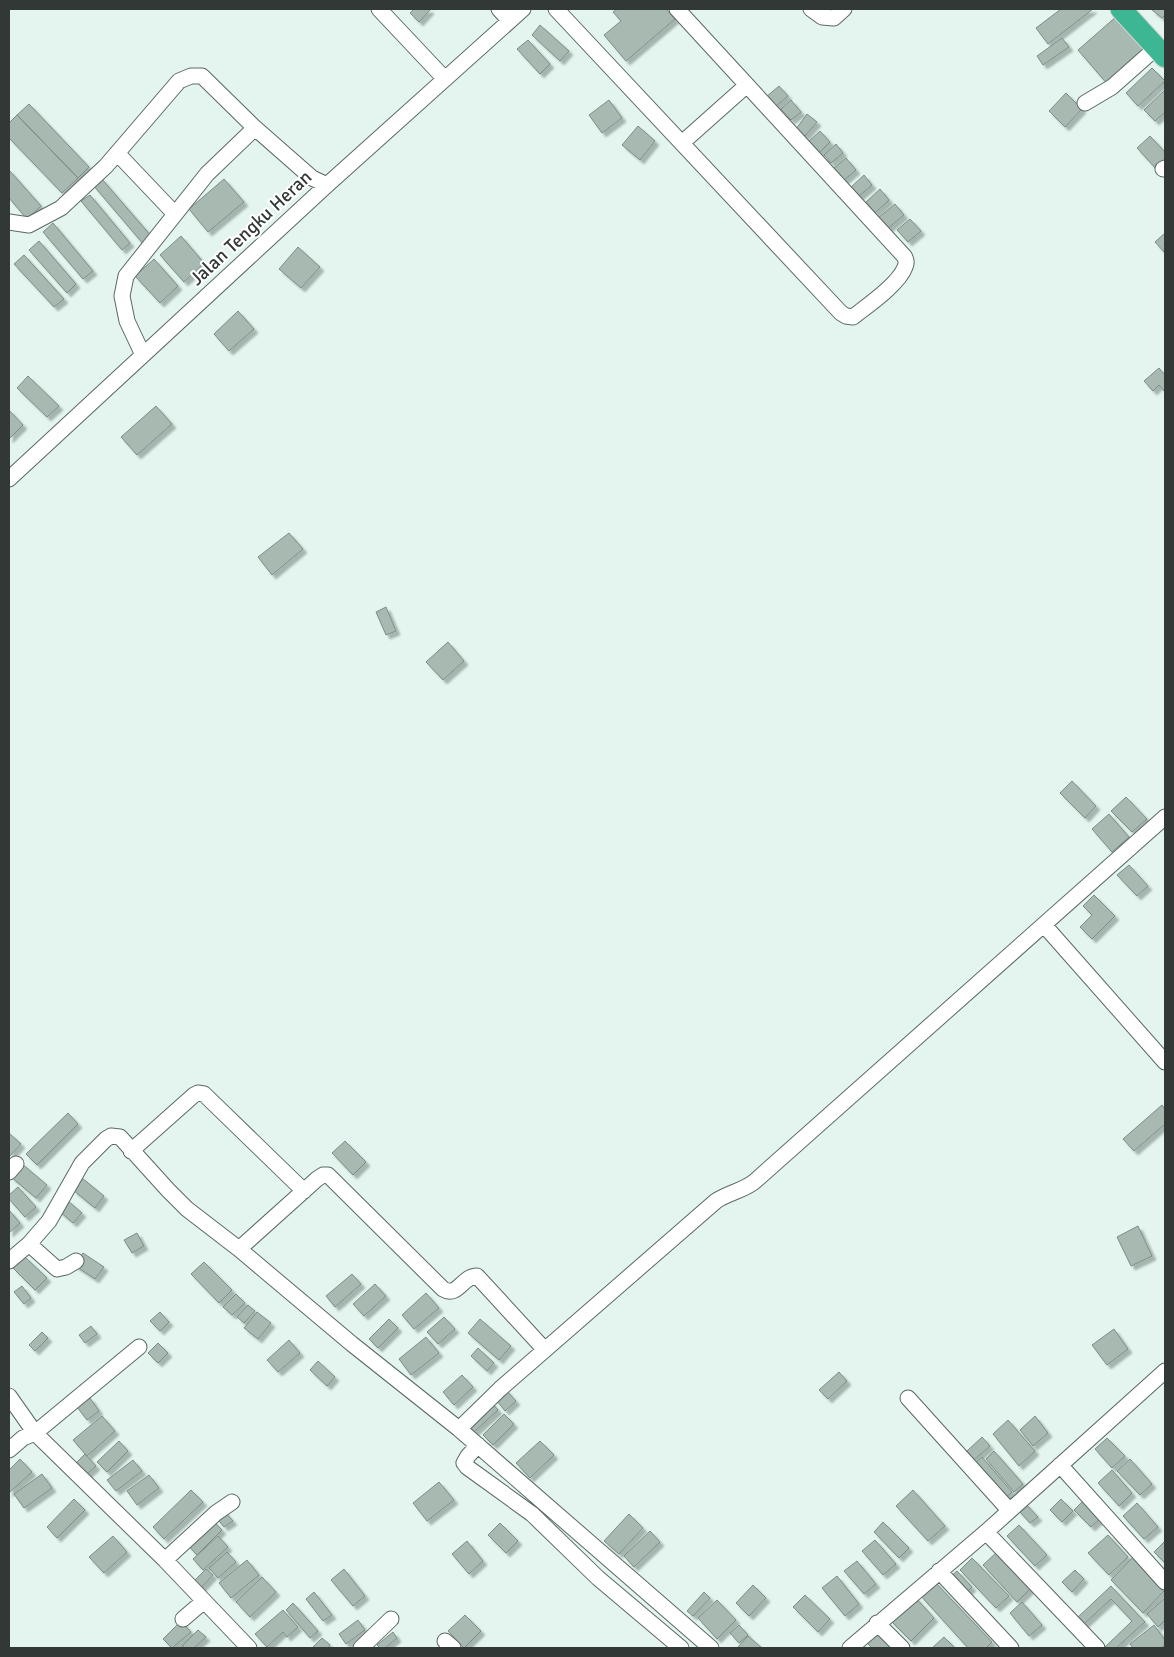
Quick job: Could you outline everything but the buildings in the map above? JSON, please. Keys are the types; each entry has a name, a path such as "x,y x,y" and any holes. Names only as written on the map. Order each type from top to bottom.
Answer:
{"highway":[{"path":"1121,9 1161,52"}],"street":[{"path":"379,9 444,78"},
{"path":"499,9 509,20"},
{"name":"Jalan Tengku Heran","path":"9,478 444,78 522,9"},
{"path":"556,9 683,142 841,313 853,317 877,299 896,280 905,268 906,261 904,256 677,9"},
{"path":"811,9 822,17 834,18 844,9"},
{"path":"1086,103 1161,52"},
{"path":"9,222 29,225 61,208 106,166 179,81 191,76 202,76 254,128 312,178 327,185"},
{"path":"683,142 747,85"},
{"path":"143,355 127,321 122,296 126,276 206,174 254,128"},
{"path":"117,153 175,214"},
{"path":"459,1429 500,1389 716,1200 726,1194 748,1187 754,1182 1165,817"},
{"path":"1044,925 1165,1062"},
{"path":"131,1151 194,1096 198,1093 204,1094 304,1191"},
{"path":"9,1261 29,1244 49,1221 82,1163 99,1145 111,1136 116,1136 124,1141 131,1151 187,1208 352,1344 459,1429 473,1450 711,1648"},
{"path":"239,1249 323,1175 328,1175 443,1289 453,1292 468,1279 477,1276 545,1350"},
{"path":"29,1244 57,1269 66,1267 76,1261"},
{"path":"9,1450 22,1438 35,1432 139,1347"},
{"path":"850,1648 986,1532 1165,1371"},
{"path":"9,1396 35,1432 165,1560 250,1648"},
{"path":"908,1398 1009,1510"},
{"path":"473,1450 464,1463 467,1467 532,1514 598,1578 681,1648"},
{"path":"1060,1465 1165,1582"},
{"path":"165,1560 216,1512 232,1502"},
{"path":"986,1532 1097,1648"},
{"path":"939,1571 1011,1648"},
{"path":"183,1619 204,1601"},
{"path":"361,1648 391,1619"},
{"path":"878,1623 902,1648"}]}
